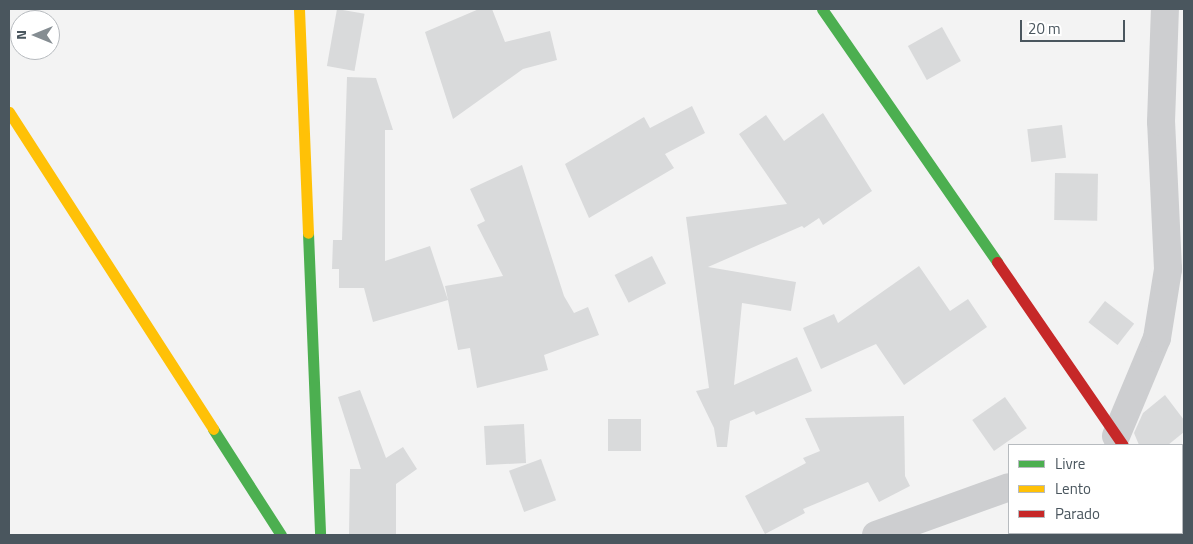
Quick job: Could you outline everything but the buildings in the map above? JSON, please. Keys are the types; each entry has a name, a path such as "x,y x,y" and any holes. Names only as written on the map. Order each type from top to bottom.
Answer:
{"street":[{"path":"299,9 320,535"},
{"path":"822,9 1116,439"},
{"path":"1116,439 1157,338 1168,269 1162,122 1165,9"},
{"path":"9,112 281,535"},
{"path":"876,535 1008,487"}],"traffic: fast":[{"path":"822,9 997,262"},
{"path":"308,233 320,535"},
{"path":"213,429 281,535"}],"traffic: slow":[{"path":"299,9 308,233"},
{"path":"9,112 213,429"}],"traffic: jam":[{"path":"997,262 1122,444"}]}
